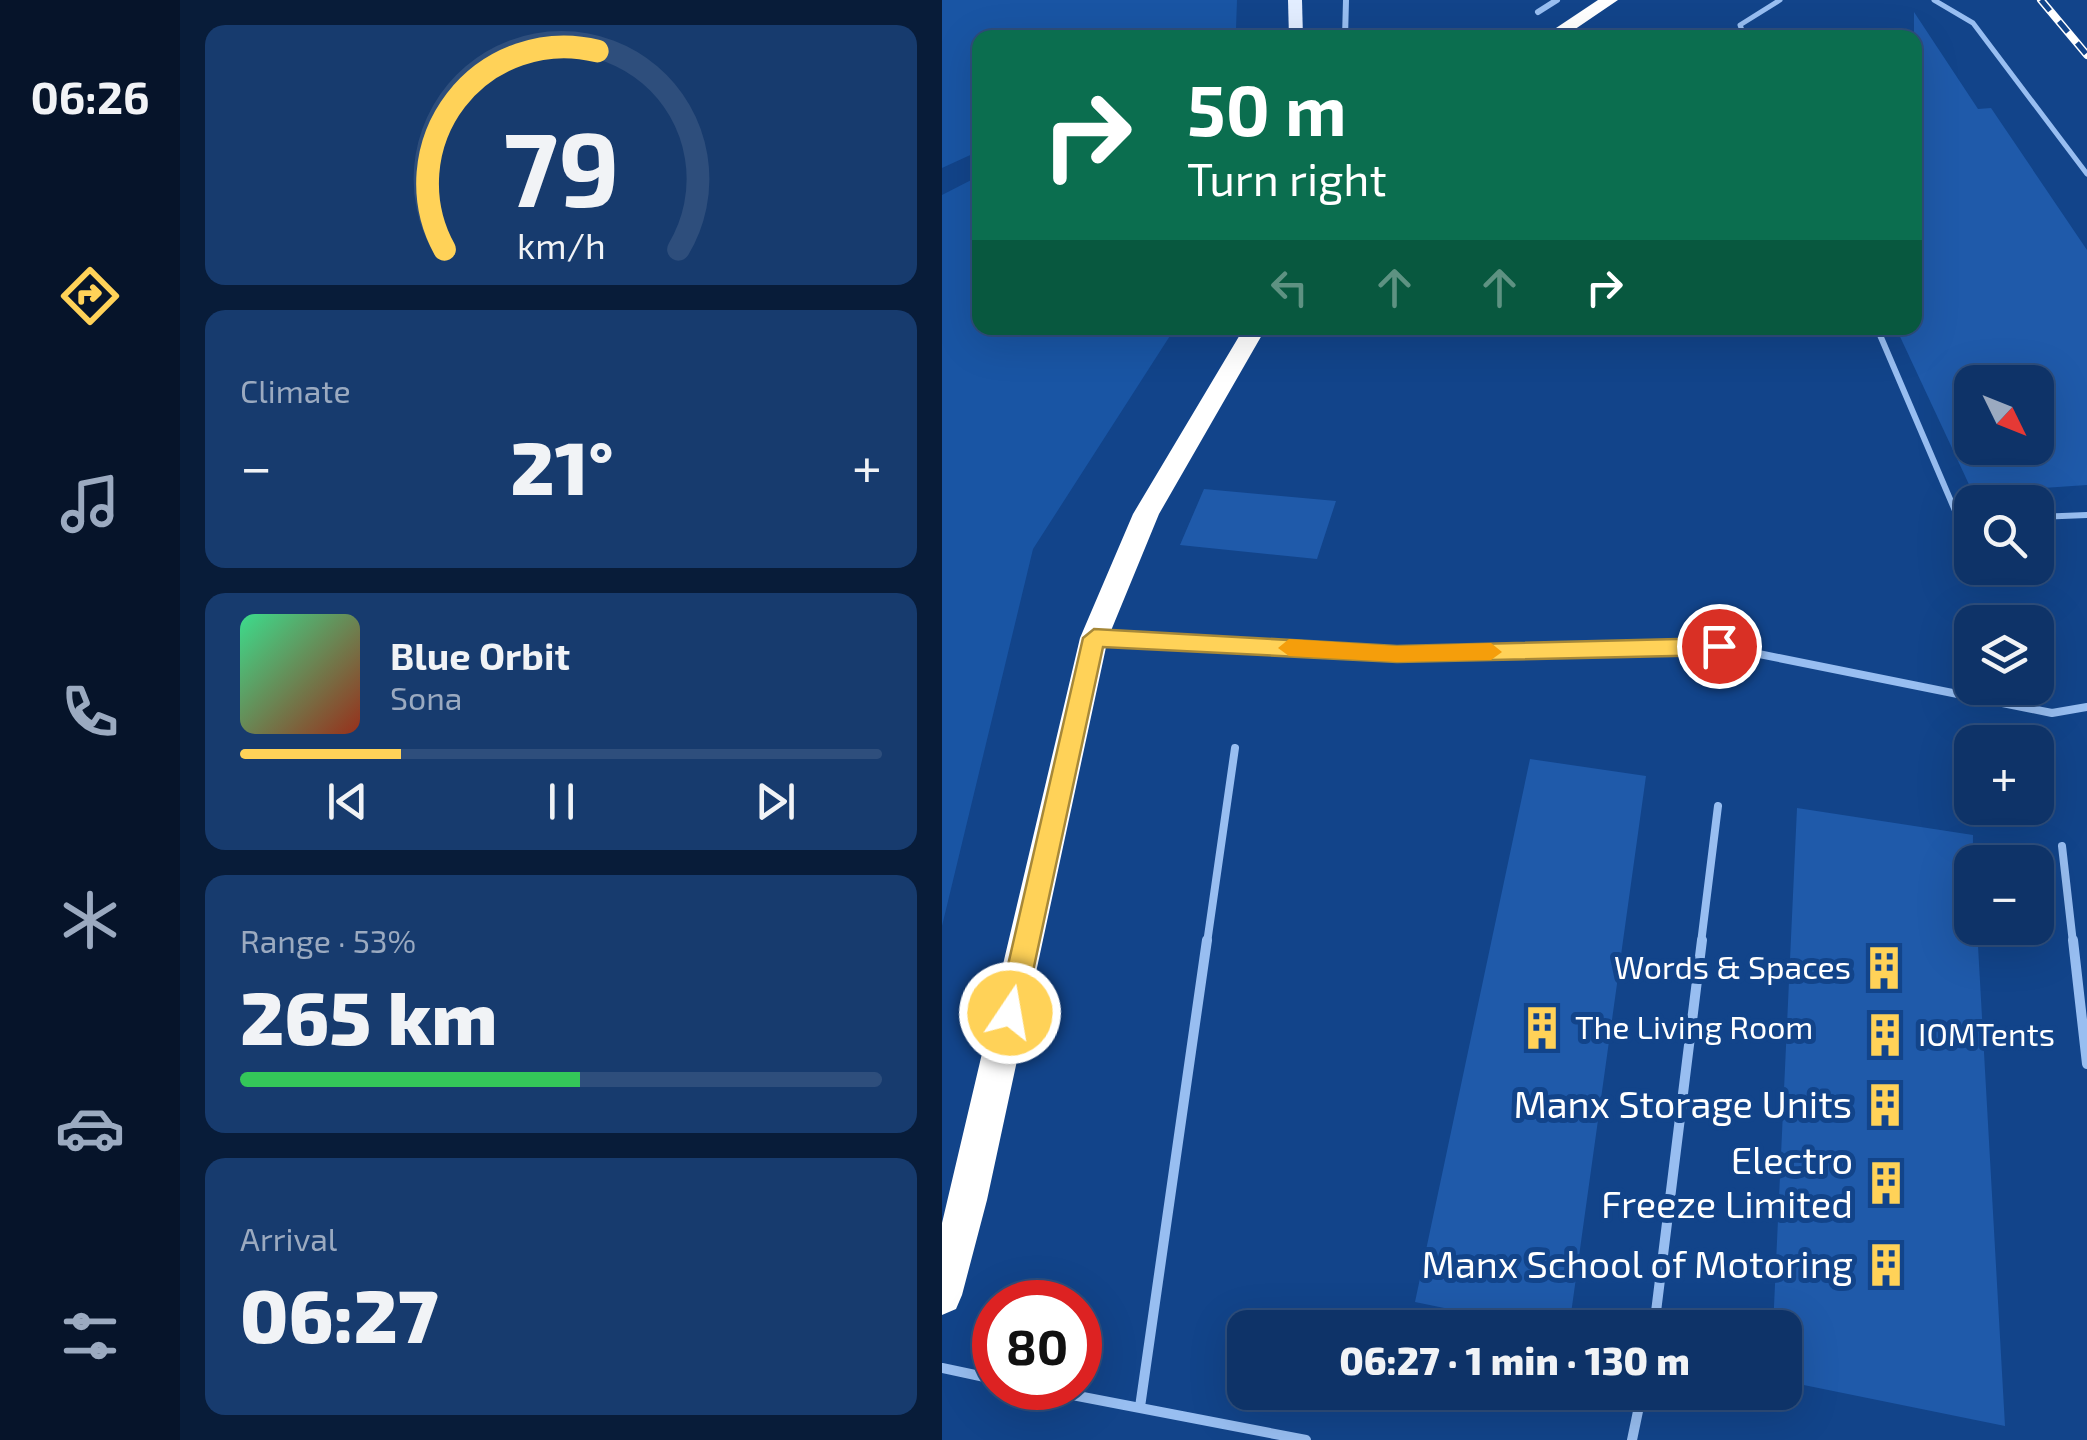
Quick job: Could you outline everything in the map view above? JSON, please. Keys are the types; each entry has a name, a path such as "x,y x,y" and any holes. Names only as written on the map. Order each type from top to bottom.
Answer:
{"highway":[{"path":"1562,30 1610,0"},
{"path":"942,1295 968,1200 1094,638 1146,514 1251,335"}],"main road":[{"path":"1294,0 1296,30"}],"street":[{"path":"1346,0 1346,30"},
{"path":"1538,12 1557,0"}],"lane":[{"path":"1742,30 1740,24 1780,0"},
{"path":"1934,0 1973,24 2086,174"},
{"path":"1880,335 1954,508"},
{"path":"2054,516 2086,515"},
{"path":"1094,638 1397,654 1719,646 2052,714 2086,707"},
{"path":"1140,1407 1235,748"},
{"path":"1656,1310 1718,806"},
{"path":"2062,846 2086,1064"},
{"path":"942,1368 972,1374"},
{"path":"1102,1400 1306,1440"},
{"path":"1632,1440 1638,1410"}],"shaded area":[{"path":"942,0 1237,0 1234,30 972,30 972,154 942,168"},
{"path":"972,180 972,335 1171,335 1033,549 942,926 942,195"}],"building":[{"path":"1914,12 1978,109 1991,108 2087,250 2087,485 1969,485 1960,465 2054,465 2054,365 1954,365 1954,452 1899,335 1922,335 1922,30 1914,30"},
{"path":"1204,489 1336,501 1317,559 1180,545"},
{"path":"1530,759 1646,776 1572,1310 1454,1310 1415,1302"},
{"path":"1797,808 1973,835 1973,845 1954,845 1954,945 1978,945 2005,1426 1802,1385 1802,1310 1774,1310"}],"railway":[{"path":"2041,0 2087,55"}],"slow traffic":[{"path":"1289,648 1397,654 1491,652"}],"place":[{"name":"Words & Spaces","path":"1884,968"},
{"name":"The Living Room","path":"1542,1028"},
{"name":"IOMTents","path":"1885,1035"},
{"name":"Manx Storage Units","path":"1885,1105"},
{"name":"Electro Freeze Limited","path":"1886,1183"},
{"name":"Manx School of Motoring","path":"1886,1265"}],"route":[{"path":"1010,1013 1094,638 1397,654 1719,646"}]}
